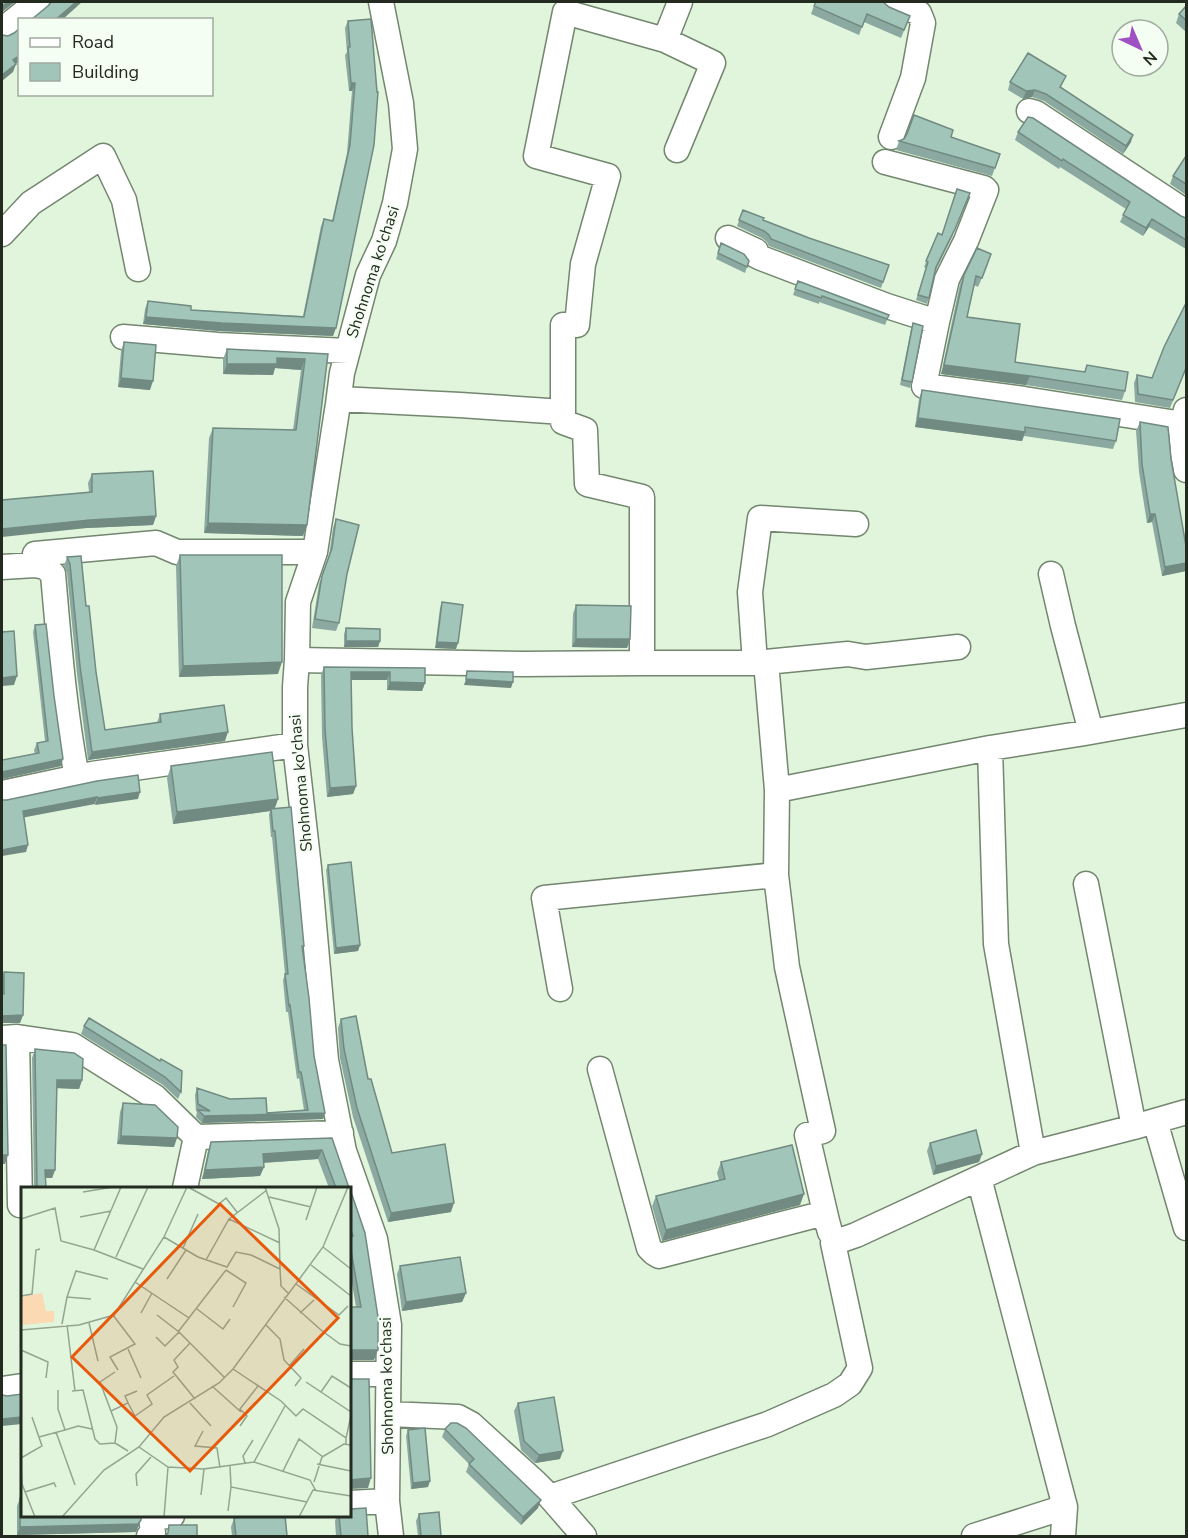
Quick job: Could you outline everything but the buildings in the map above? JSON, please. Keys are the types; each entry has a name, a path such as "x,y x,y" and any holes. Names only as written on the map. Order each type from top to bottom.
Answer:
{"street":[{"path":"2,30 37,2"},
{"name":"Shohnoma ko'chasi","path":"381,2 401,103 405,149 395,203 384,241 368,275 342,373 315,552 298,602 295,745 309,868 326,1060 344,1151 375,1239 389,1324 387,1501 391,1536"},
{"path":"665,40 680,2"},
{"path":"891,137 913,78 923,23 919,13 892,2"},
{"path":"642,663 642,497 587,484 585,430 563,422 563,325 578,325 583,264 608,176 536,156 565,12 665,40 713,63 676,150"},
{"path":"1029,111 1036,113 1186,212"},
{"path":"2,234 31,203 103,156 124,200 138,269"},
{"path":"885,162 936,174 986,190 966,242 947,279 924,386 1185,417 1181,430 1186,470"},
{"path":"728,238 756,251 755,255 761,258 887,306 937,322"},
{"path":"123,337 218,345 348,351"},
{"path":"339,399 563,412"},
{"path":"550,1497 768,1424 834,1395 850,1384 860,1368 807,1135 823,1131 787,967 776,875 777,790 750,592 760,518 856,524"},
{"path":"34,566 35,554 156,543 177,552 315,552"},
{"path":"2,567 45,567 52,574 70,742 77,777"},
{"path":"1051,574 1091,732"},
{"path":"297,660 522,664 761,662 848,654 866,657 958,647"},
{"path":"777,790 990,748 1186,715"},
{"path":"2,793 77,777 295,745"},
{"path":"990,748 996,944 1033,1153"},
{"path":"560,989 544,898 776,875"},
{"path":"1086,884 1144,1124 1186,1228"},
{"path":"20,1205 9,1038 72,1045 155,1097 196,1137 341,1133"},
{"path":"600,1069 650,1248 659,1256 818,1215 830,1232 856,1235 1033,1153 1186,1113"},
{"path":"185,1187 196,1137"},
{"path":"979,1178 1065,1506 1063,1536"},
{"path":"351,1374 388,1374"},
{"path":"2,1389 21,1386"},
{"path":"389,1414 458,1417 471,1424 550,1497 584,1536"},
{"path":"351,1503 387,1501"},
{"path":"974,1536 1065,1506"},
{"path":"149,1536 153,1533 151,1517"}]}
